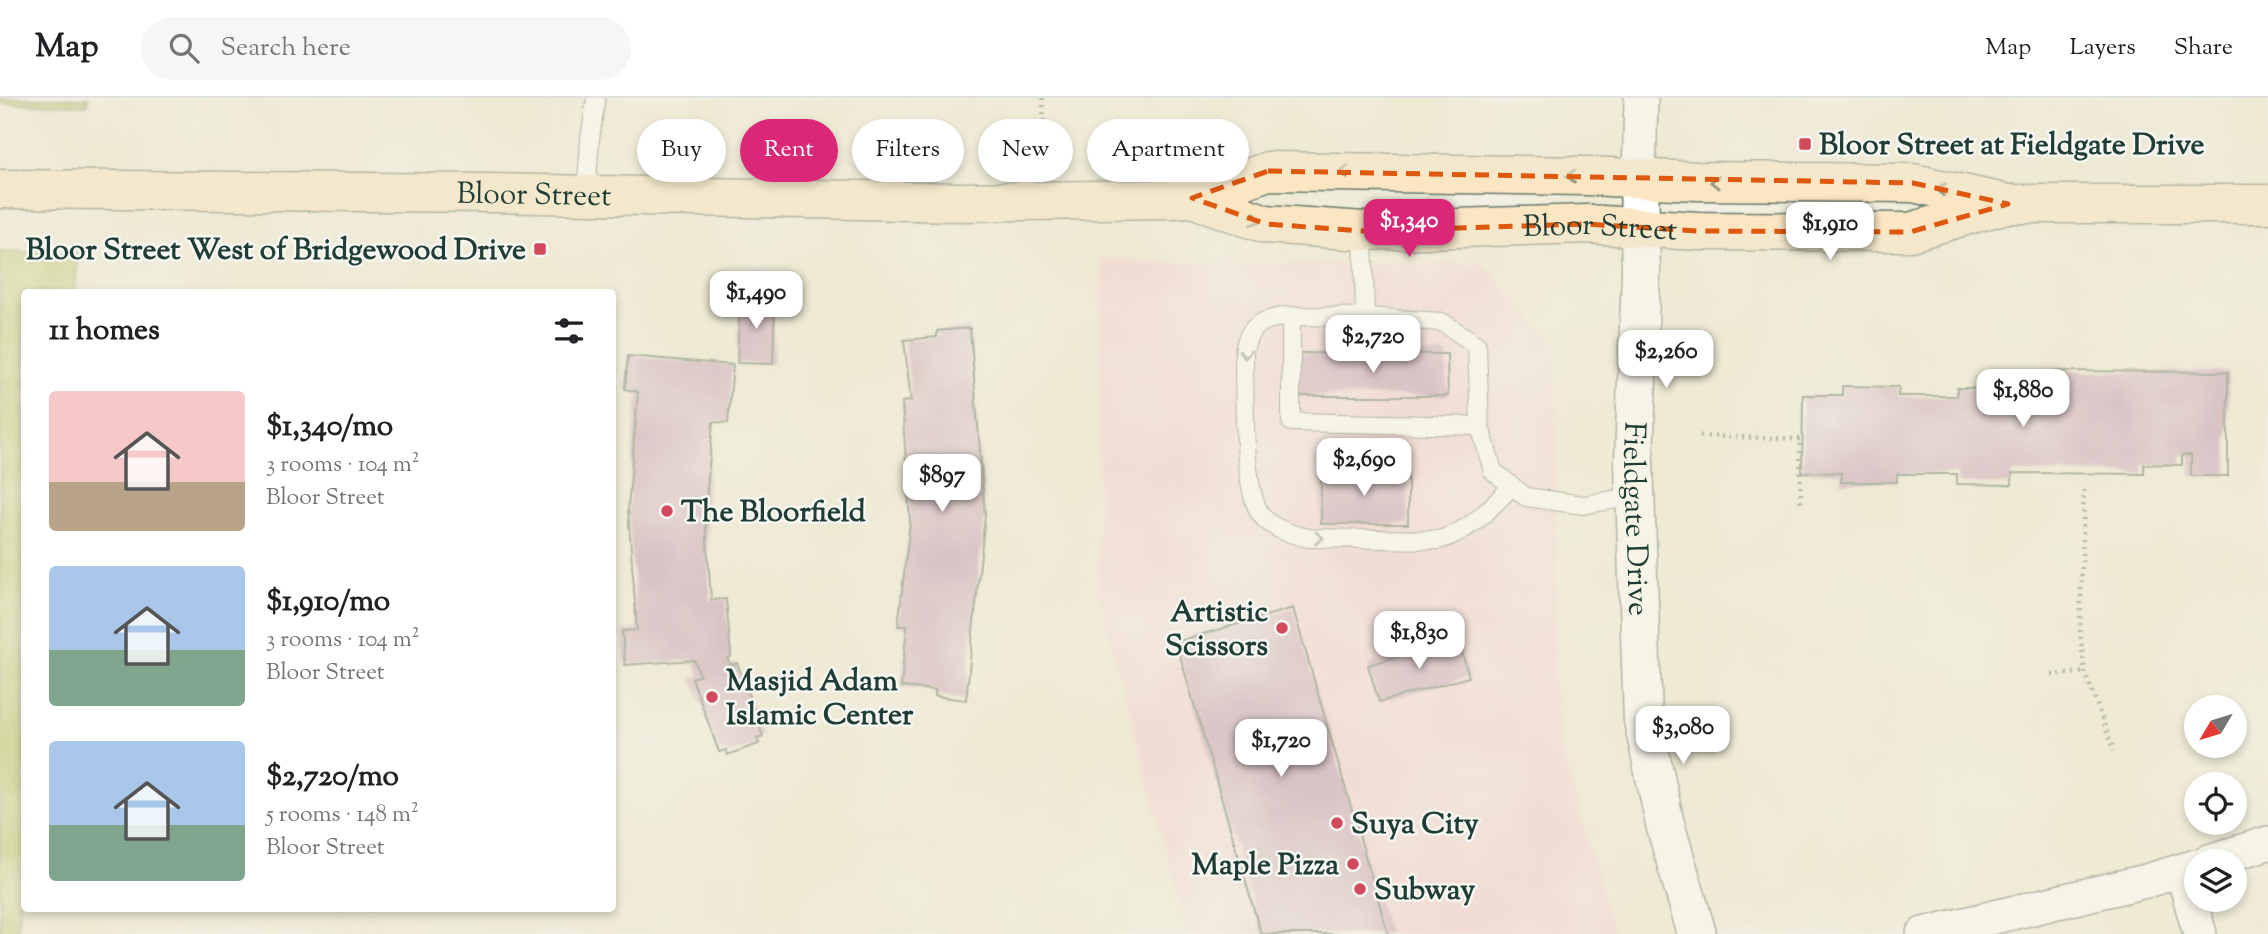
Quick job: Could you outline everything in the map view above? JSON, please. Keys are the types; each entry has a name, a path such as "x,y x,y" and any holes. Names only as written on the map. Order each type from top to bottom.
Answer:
{"main road":[{"name":"Bloor Street","path":"0,188 492,193 961,202 1192,198 1268,171 1913,183 2008,204 2268,204"},
{"name":"Bloor Street","path":"1192,198 1266,224 1363,230 1586,224 1698,231 1910,232 2008,204"}],"street":[{"name":"Fieldgate Drive","path":"1640,98 1639,178 1642,227 1634,461 1643,720 1665,824 1697,934"},
{"path":"2247,850 2268,843"},
{"path":"1923,934 2184,869"},
{"path":"2199,912 2200,934"}],"lane":[{"path":"586,196 596,98"},
{"path":"1363,230 1365,317"},
{"path":"1512,486 1457,535 1438,540 1308,538 1292,535 1272,525 1259,511 1251,485 1247,446 1245,341 1258,324 1270,318 1290,316 1442,322 1477,345 1480,426 1493,471 1526,497 1583,505 1635,496"},
{"path":"1290,316 1291,422 1480,426"}],"path":[{"path":"1044,98 1044,119"},
{"path":"1700,436 1800,439 1801,507"},
{"path":"2084,490 2080,633 2085,672 2114,751"},
{"path":"2052,675 2085,672"}],"highlighted area":[{"path":"1268,171 1913,183 2008,204 1910,232 1698,231 1586,224 1363,231 1266,224 1192,198"}],"shaded area":[{"path":"1101,258 1207,264 1482,263 1555,342 1557,546 1554,690 1558,736 1614,934 1188,934 1097,590"}],"green space":[{"path":"0,98 88,98 87,105 0,103"},
{"path":"0,251 78,254 75,289 21,289 21,886 17,934 0,934"}],"building":[{"path":"740,297 775,298 773,364 737,363"},
{"path":"970,328 985,515 966,700 935,696 935,690 901,687 907,626 898,626 910,522 902,402 911,401 904,340 937,337 937,331"},
{"path":"1299,353 1447,354 1448,396 1299,396"},
{"name":"The Bloorfield","path":"628,356 733,365 728,423 713,422 705,512 711,600 726,599 731,657 727,658 731,665 737,663 763,736 757,738 759,744 727,755 726,750 719,752 692,678 700,675 694,660 625,665 622,631 637,630 628,510 638,392 625,389"},
{"path":"2048,371 2228,372 2228,476 2191,476 2191,455 2182,455 2182,465 2144,464 2144,474 2012,473 2012,485 1957,484 1957,474 1897,474 1897,482 1841,482 1842,473 1802,472 1803,395 1842,395 1842,386 1899,387 1898,396 1957,396 1957,388 2013,388 2013,397 2048,398"},
{"path":"1321,473 1408,473 1408,524 1321,524"},
{"path":"1293,608 1388,934 1261,934 1176,642"},
{"path":"1458,639 1469,677 1379,702 1368,665"}],"place":[{"name":"Bloor Street at Fieldgate Drive","path":"1805,144"},
{"name":"Bloor Street West of Bridgewood Drive","path":"540,249"},
{"name":"The Bloorfield","path":"667,511"},
{"name":"Artistic Scissors","path":"1282,628"},
{"name":"Masjid Adam Islamic Center","path":"712,697"},
{"name":"Suya City","path":"1337,823"},
{"name":"Maple Pizza","path":"1353,864"},
{"name":"Subway","path":"1360,889"}]}
